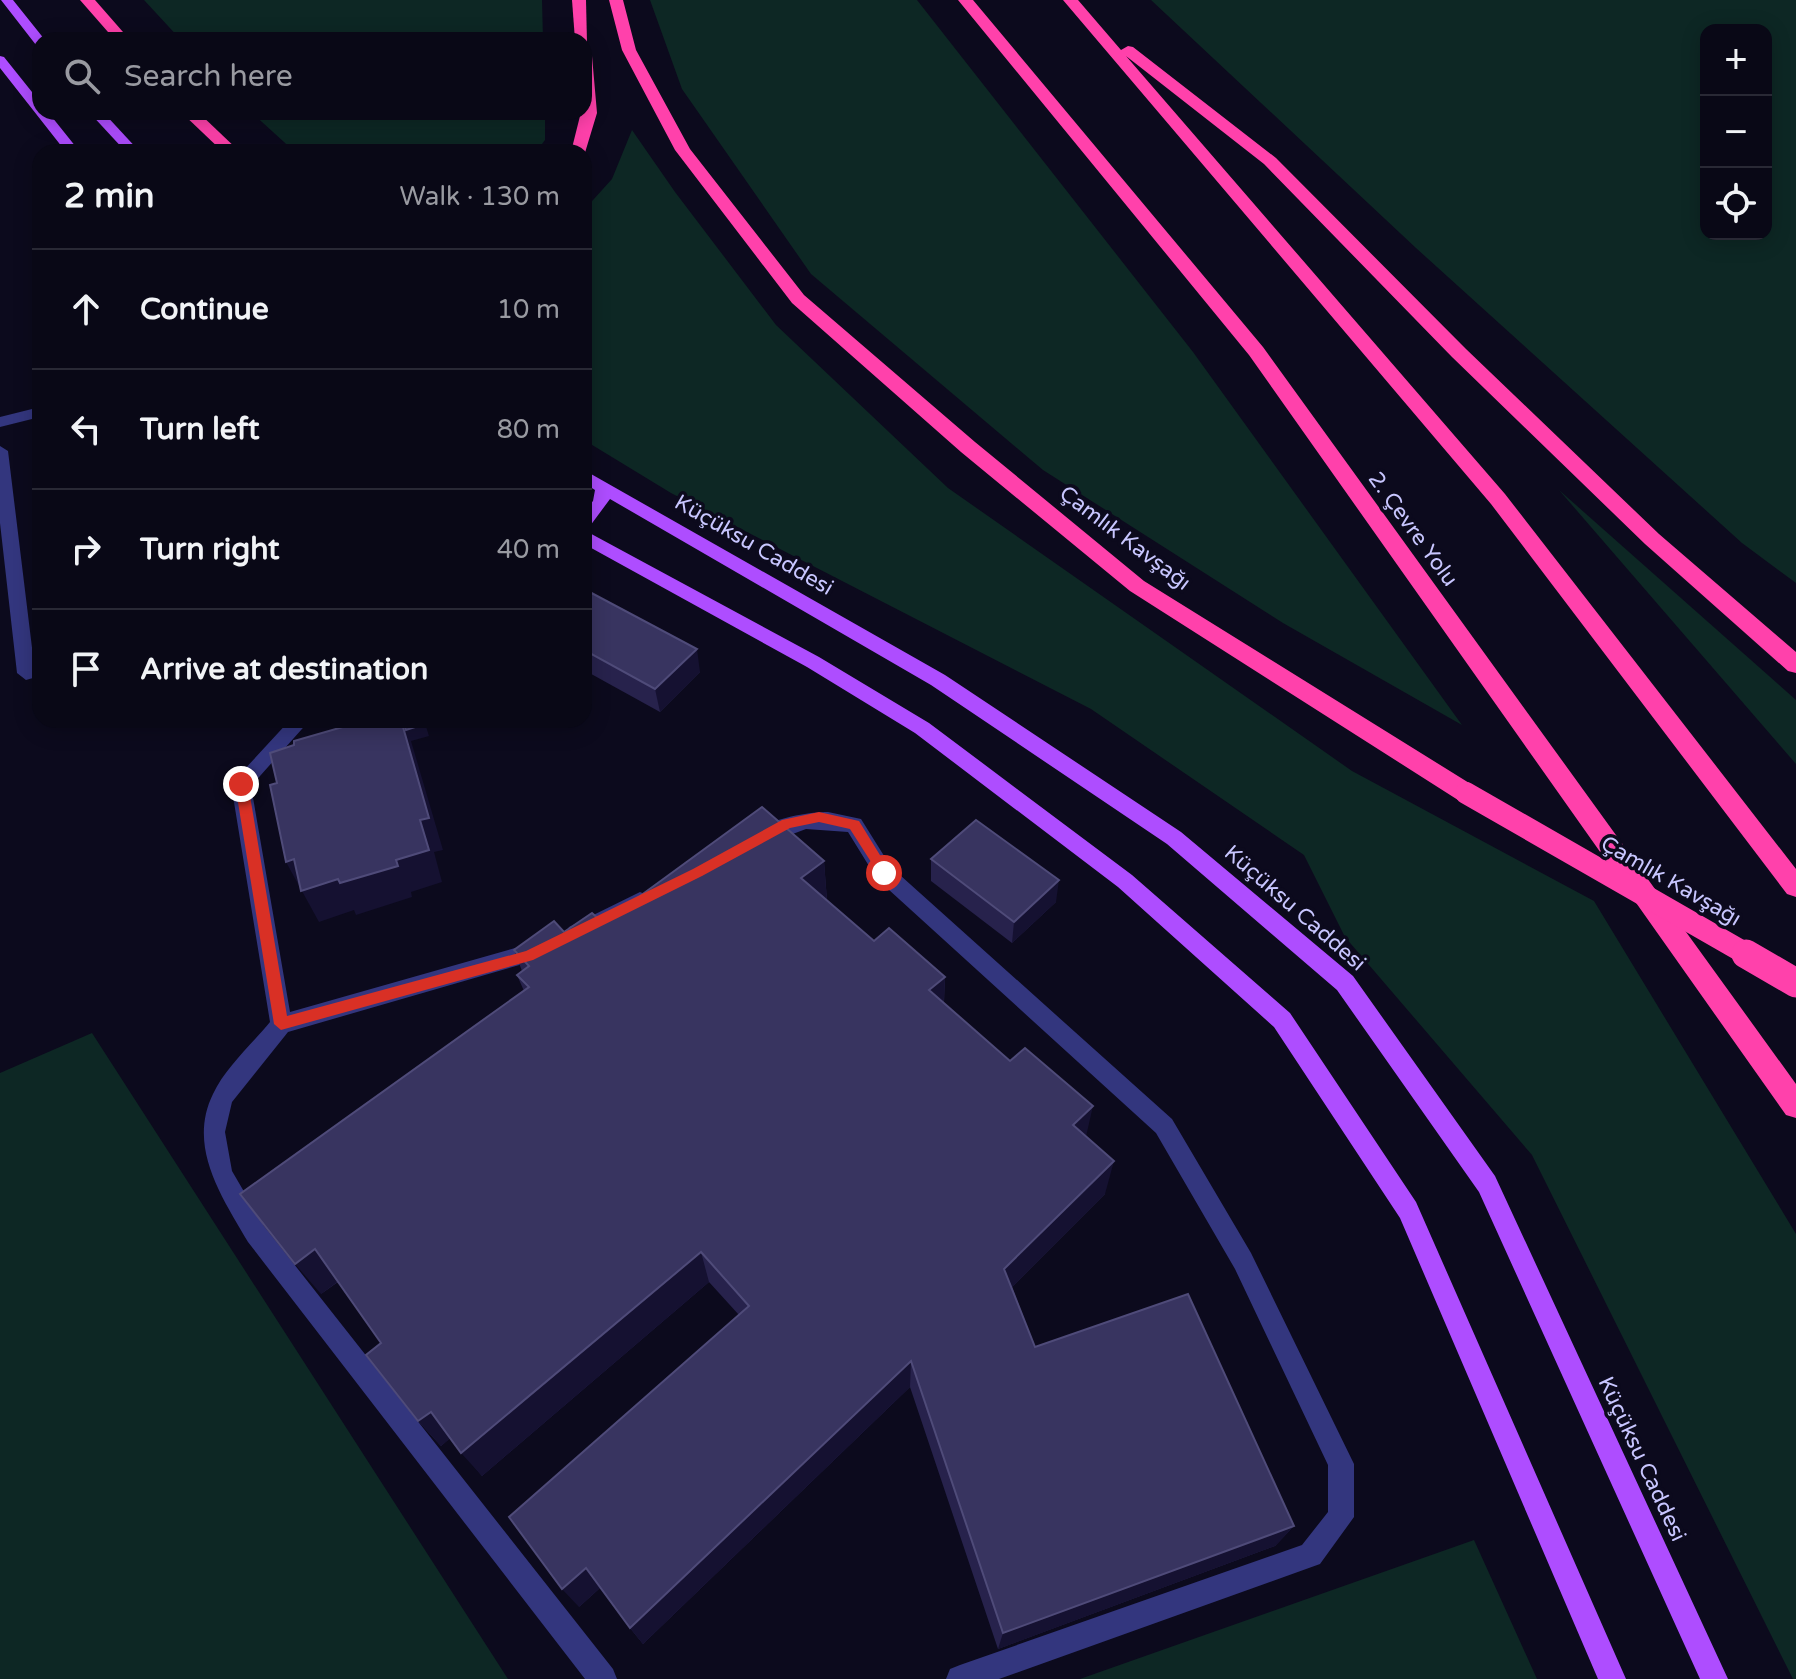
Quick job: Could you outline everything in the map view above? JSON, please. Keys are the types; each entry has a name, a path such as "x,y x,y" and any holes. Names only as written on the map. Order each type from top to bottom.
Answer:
{"highway":[{"path":"87,0 116,32"},
{"path":"579,0 581,32"},
{"name":"Çamlık Kavşağı","path":"616,0 629,50 683,150 798,299 968,447 1137,586 1466,793 1796,983"},
{"name":"2. Çevre Yolu","path":"965,0 1256,351 1796,1106"},
{"path":"1070,0 1498,499 1796,887"},
{"path":"1089,19 1270,161 1459,353 1652,539 1796,665"},
{"path":"198,120 223,144"},
{"path":"581,144 587,120"}],"main road":[{"path":"7,0 32,32"},
{"path":"0,60 32,100"},
{"path":"48,120 67,144"},
{"path":"103,120 126,144"},
{"name":"Küçüksu Caddesi","path":"592,481 938,680 1135,811 1174,838 1345,983 1487,1184 1714,1679"},
{"path":"592,513 601,503 604,488"},
{"path":"592,540 813,662 922,728 1125,881 1282,1020 1408,1210 1612,1679"}],"lane":[{"path":"0,422 32,414"},
{"path":"0,451 26,673 32,671"},
{"path":"281,1024 241,784 294,728"},
{"path":"745,846 787,823 819,817 854,825 884,873 1164,1126 1243,1261 1341,1464 1341,1517 1311,1555 960,1679"},
{"path":"603,1679 256,1234 221,1174 214,1132 222,1098 281,1024 529,956 655,893"}],"green space":[{"path":"144,0 542,0 543,32 174,32"},
{"path":"650,0 917,0 1193,352 1462,725 1283,623 1043,470 811,274 682,89"},
{"path":"1151,0 1796,0 1796,583 1742,543 1416,248"},
{"path":"260,120 545,120 545,140 542,144 286,144"},
{"path":"632,130 776,325 948,488 1352,771 1594,901 1796,1234 1796,1679 1793,1679 1532,1155 1345,937 1304,855 1091,709 671,493 592,445 592,201 612,179"},
{"path":"1559,490 1796,700 1796,764"},
{"path":"92,1033 508,1679 0,1679 0,1073"},
{"path":"1474,1540 1537,1679 1080,1679"}],"building":[{"path":"592,593 697,649 655,689 592,654"},
{"path":"339,728 403,728 429,818 420,820 429,850 396,860 398,866 301,891 294,859 286,862 270,785 277,783 270,753 294,745 294,741"},
{"path":"762,807 824,861 801,878 874,941 889,928 945,977 929,990 1010,1061 1025,1048 1093,1106 1073,1125 1114,1161 1004,1269 1035,1347 1188,1294 1294,1526 1003,1633 911,1361 630,1628 586,1568 562,1589 509,1517 749,1306 701,1252 461,1453 431,1412 418,1421 366,1355 381,1343 315,1249 295,1264 240,1194 529,987 517,975 529,966 514,950 554,921 564,932 592,913 603,923"},
{"path":"976,820 1059,880 1014,922 931,859"}],"route":[{"path":"241,784 281,1024 529,956 698,873 787,823 819,817 854,825 884,873"}]}
